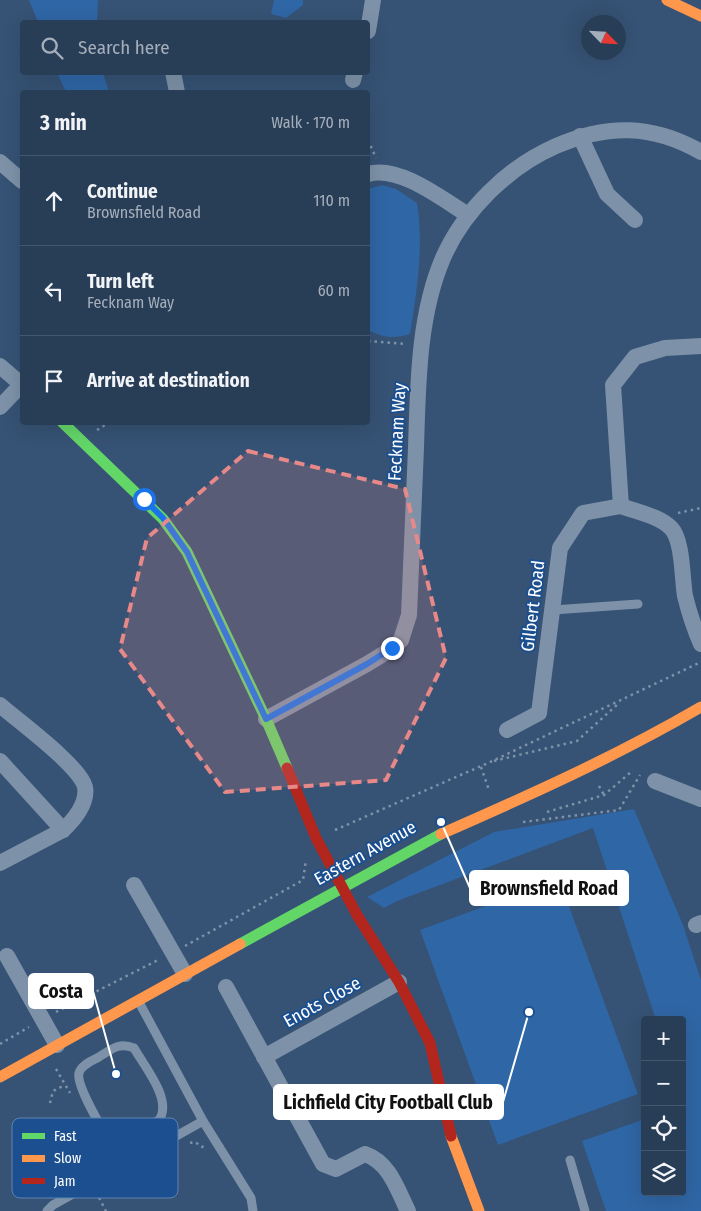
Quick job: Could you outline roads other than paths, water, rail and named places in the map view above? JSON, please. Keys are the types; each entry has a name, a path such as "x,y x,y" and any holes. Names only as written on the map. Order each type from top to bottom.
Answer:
{"main road":[{"path":"667,0 701,16"},
{"path":"65,425 163,518 187,552 266,719 316,838 344,887 357,915 399,982 430,1043 452,1138 479,1211"},
{"name":"Eastern Avenue","path":"0,1077 432,838 574,775 637,744 701,707"}],"street":[{"path":"370,20 373,0"},
{"path":"173,75 176,90"},
{"name":"Fecknam Way","path":"266,719 367,664 392,648 401,640 406,629 409,615 418,401 423,345 432,296 442,259 468,215 494,188 521,165 548,149 580,136 604,130 630,129 663,136 701,152"},
{"path":"580,136 606,194 635,220"},
{"path":"0,162 20,179"},
{"path":"370,174 393,173 421,186 468,215"},
{"path":"701,346 665,348 635,357 613,385 621,506 655,519 672,529 679,550 686,596 694,627 701,644"},
{"path":"0,366 20,383"},
{"path":"0,407 20,387"},
{"name":"Gilbert Road","path":"507,730 539,714 560,548 583,513 621,506"},
{"path":"0,705 77,771 85,788 82,806 72,822 64,830 0,863"},
{"path":"0,761 64,830"},
{"path":"656,781 701,799"},
{"path":"134,884 186,974"},
{"path":"7,956 57,1045"},
{"name":"Enots Close","path":"264,1057 399,982"},
{"path":"226,986 324,1164 336,1169 365,1154 376,1158 391,1174 408,1211"}],"lane":[{"path":"552,610 638,604"},
{"path":"138,1000 203,1121 251,1198 254,1209"},
{"path":"97,1118 81,1090 78,1075 81,1068 118,1045 125,1044 134,1048 163,1098 164,1113 160,1118"},
{"path":"178,1135 203,1121"},
{"path":"570,1160 585,1211"},
{"path":"47,1211 53,1205 66,1198"}],"place":[{"name":"Brownsfield Road","path":"441,822"},
{"name":"Lichfield City Football Club","path":"529,1012"},
{"name":"Costa","path":"116,1074"}]}
